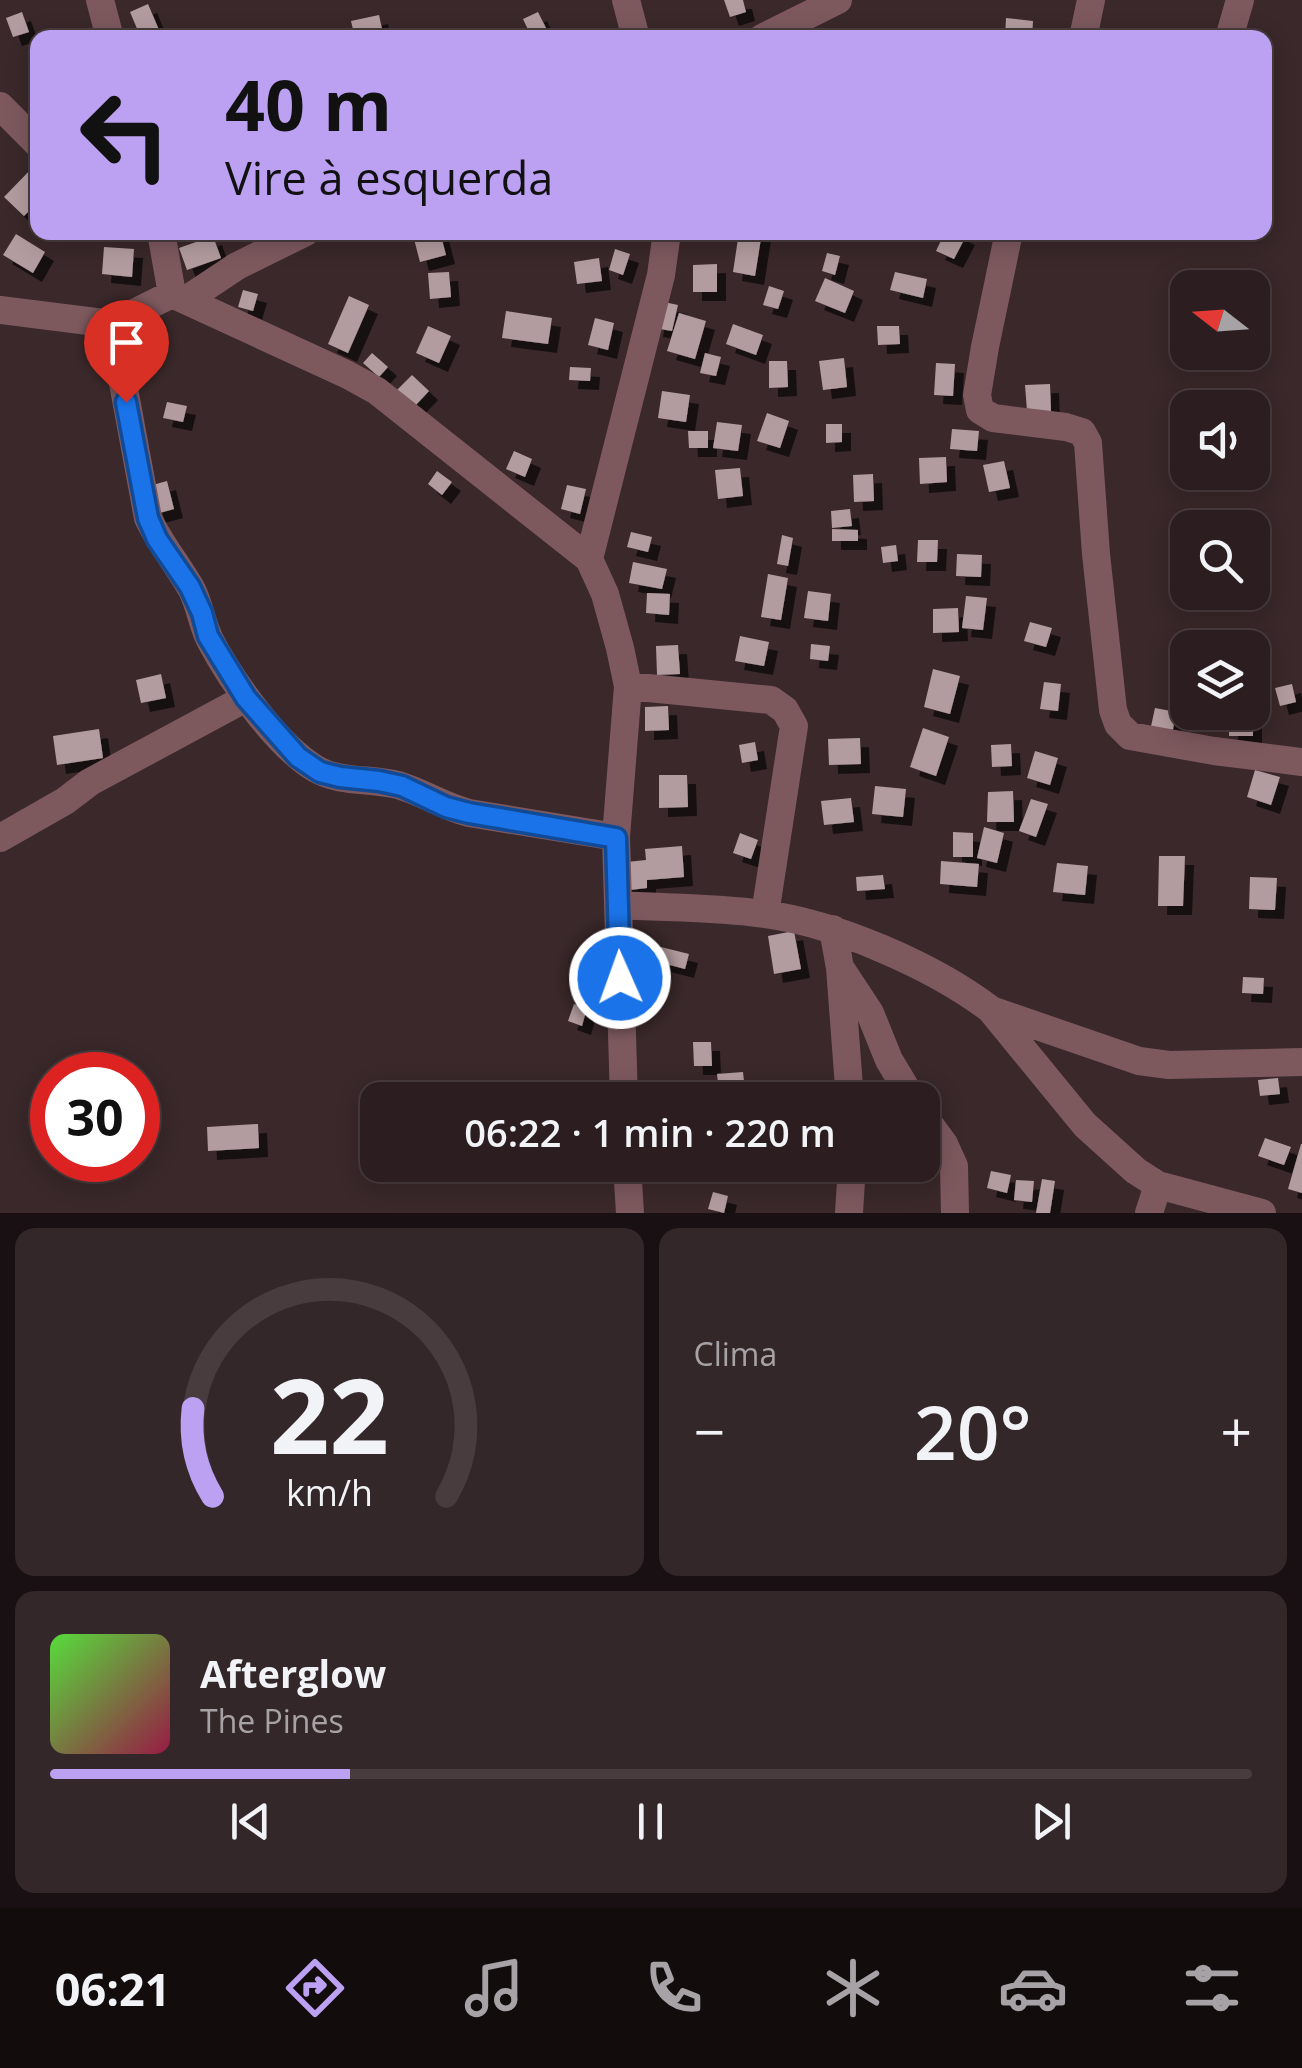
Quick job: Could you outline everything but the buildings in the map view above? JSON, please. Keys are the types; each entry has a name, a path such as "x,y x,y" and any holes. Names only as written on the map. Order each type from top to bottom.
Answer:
{"street":[{"path":"100,0 108,30"},
{"path":"626,0 634,30"},
{"path":"778,30 838,0"},
{"path":"1084,30 1091,0"},
{"path":"1231,30 1240,0"},
{"path":"0,106 30,136"},
{"path":"162,240 179,297 378,391 588,560 605,594 628,686 616,838 623,1082"},
{"path":"0,310 112,324 179,297 290,240"},
{"path":"588,560 661,275 666,240"},
{"path":"1007,240 977,394 980,410 993,418 1082,432 1088,444 1112,710 1118,724 1130,736 1302,762"},
{"path":"112,324 148,518 157,539 190,587 208,636 246,698 298,757 320,772 402,786 446,807 469,813 616,838"},
{"path":"628,686 771,700 784,710 794,726 766,914"},
{"path":"0,838 90,782 246,698"},
{"path":"618,905 766,914 833,929 931,972 990,1009 1085,1125 1136,1171 1158,1184 1262,1213"},
{"path":"833,929 849,1082"},
{"path":"840,968 870,1013 888,1060 902,1082"},
{"path":"990,1009 1139,1061 1169,1065 1302,1062"},
{"path":"940,1139 954,1166 954,1213"},
{"path":"628,1182 630,1213"},
{"path":"849,1213 851,1182"},
{"path":"1148,1213 1158,1184"}],"route":[{"path":"126,402 148,518 157,539 190,587 208,636 246,698 298,757 320,772 402,786 446,807 469,813 616,838 620,978"}]}
